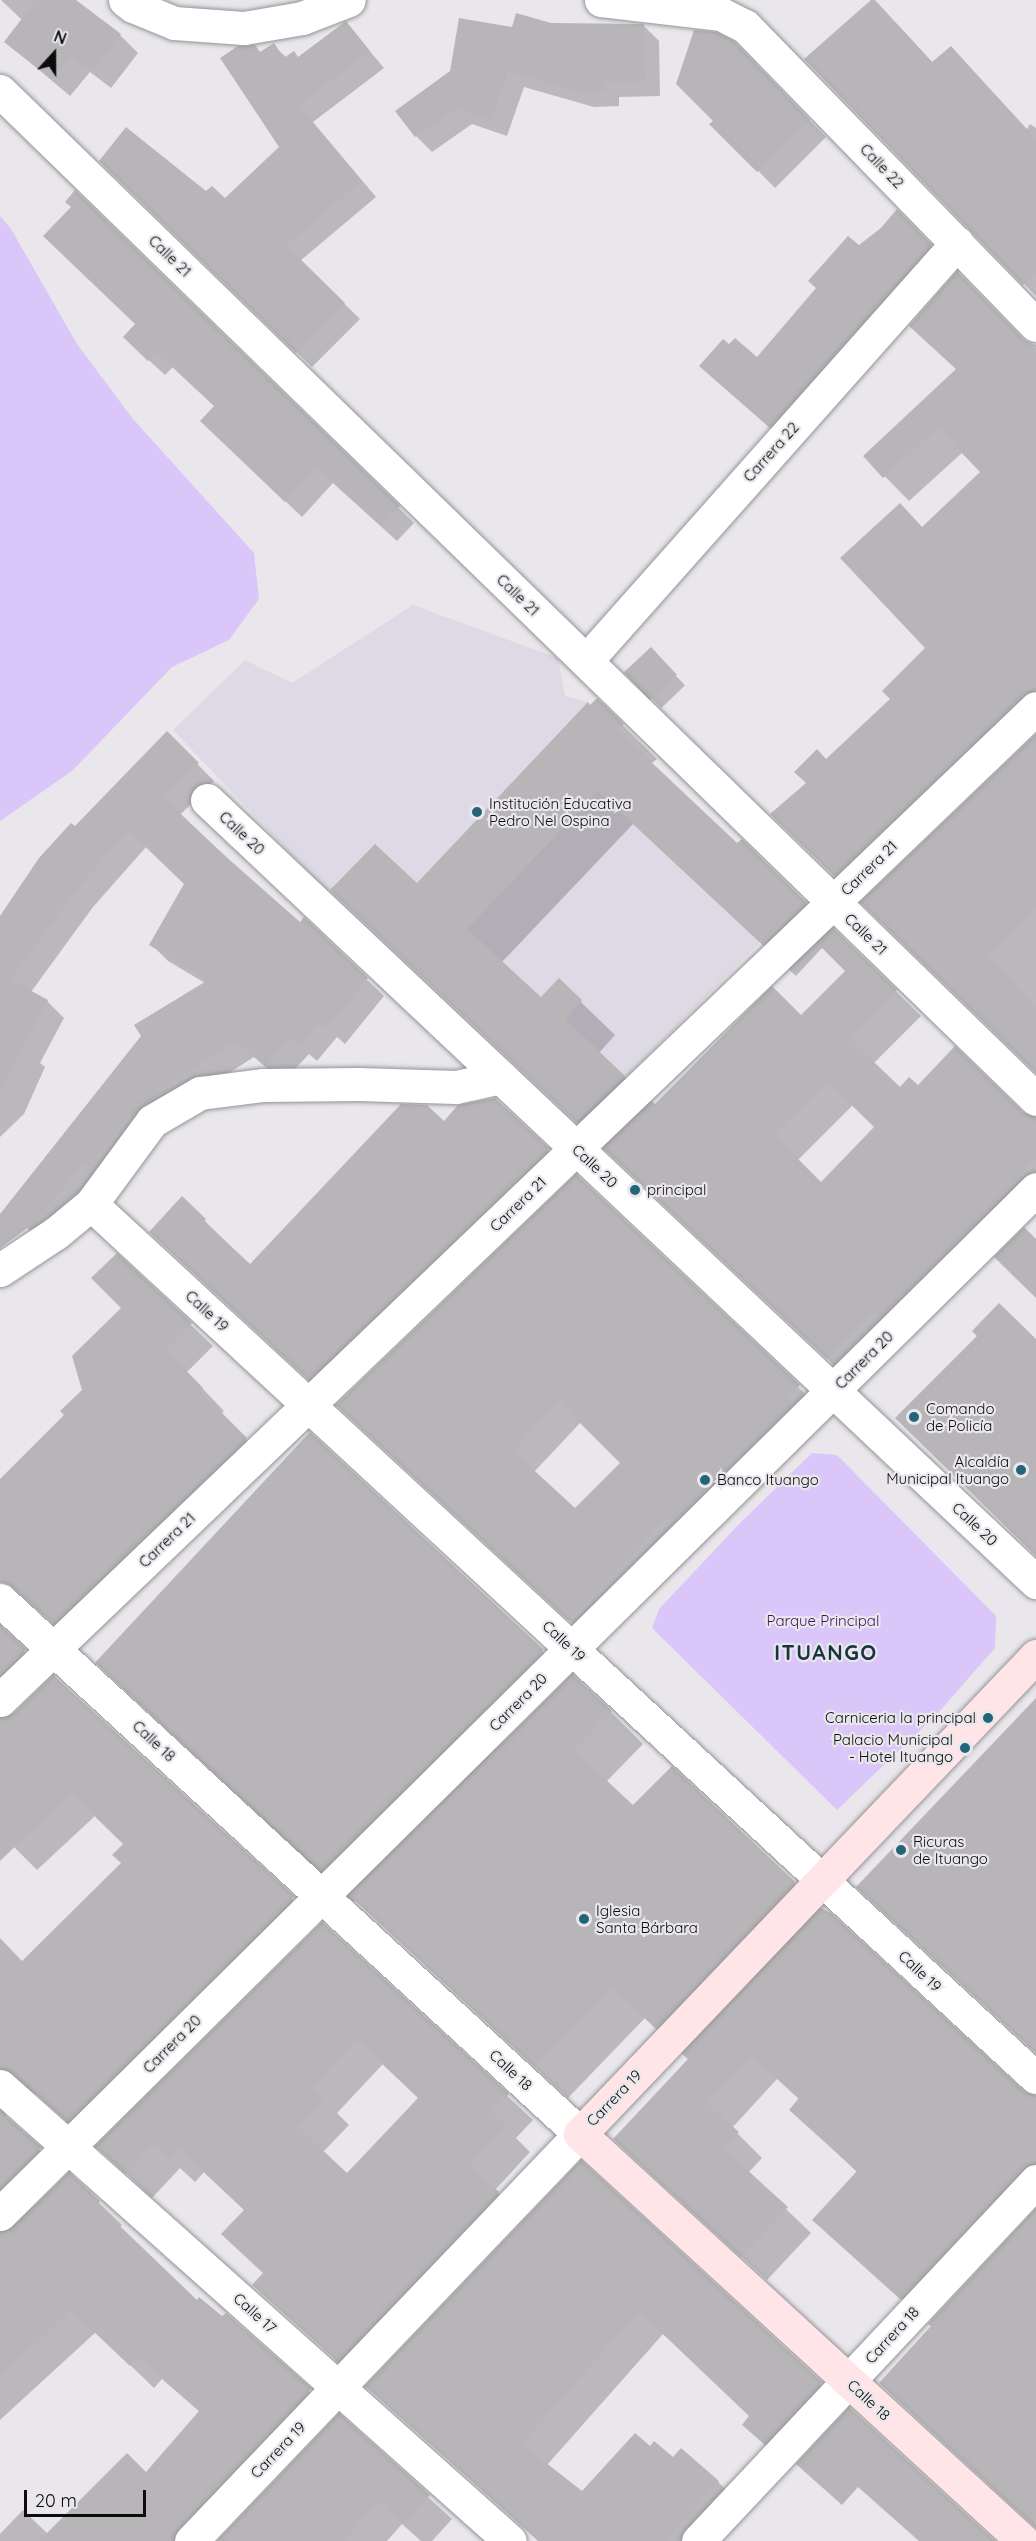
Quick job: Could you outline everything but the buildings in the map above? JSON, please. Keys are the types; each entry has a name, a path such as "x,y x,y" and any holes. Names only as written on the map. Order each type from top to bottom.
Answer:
{"main road":[{"name":"Carrera 19","path":"580,2134 1036,1656"},
{"name":"Calle 18","path":"580,2134 1023,2541"}],"street":[{"path":"125,0 133,6 174,23 244,28 302,18 349,0"},
{"name":"Calle 22","path":"601,0 721,14 745,26 1036,325"},
{"name":"Calle 21","path":"0,91 1036,1099"},
{"name":"Carrera 22","path":"586,661 957,243"},
{"name":"Carrera 21","path":"0,1700 1036,708"},
{"name":"Calle 20","path":"207,800 1036,1582"},
{"path":"0,1270 56,1233 91,1204 152,1121 200,1093 263,1085 359,1084 456,1087 501,1077"},
{"name":"Carrera 20","path":"0,2214 1036,1189"},
{"name":"Calle 19","path":"91,1204 1036,2078"},
{"name":"Calle 18","path":"0,1600 580,2134"},
{"name":"Calle 17","path":"0,2086 510,2541"},
{"name":"Carrera 19","path":"191,2541 580,2134"},
{"name":"Carrera 18","path":"698,2541 1036,2181"}],"shaded area":[{"name":"Institución Educativa Pedro Nel Ospina","path":"413,605 558,658 565,696 588,702 800,902 575,1129 568,1118 328,893 173,730 245,660 292,683"}],"green space":[{"path":"0,216 11,229 77,344 133,419 254,553 259,599 229,640 172,667 72,771 0,821"},
{"name":"Parque Principal","path":"812,1453 837,1455 996,1616 995,1648 938,1713 837,1810 652,1628 659,1609 740,1523"}],"place":[{"name":"Institución Educativa Pedro Nel Ospina","path":"477,812"},
{"name":"principal","path":"635,1190"},
{"name":"Comando de Policía","path":"914,1417"},
{"name":"Alcaldía Municipal Ituango","path":"1021,1470"},
{"name":"Banco Ituango","path":"705,1480"},
{"name":"Carniceria la principal","path":"988,1718"},
{"name":"Palacio Municipal - Hotel Ituango","path":"965,1748"},
{"name":"Ricuras de Ituango","path":"901,1850"},
{"name":"Iglesia Santa Bárbara","path":"584,1919"}],"district":[{"name":"ITUANGO","path":"826,1652"}]}
